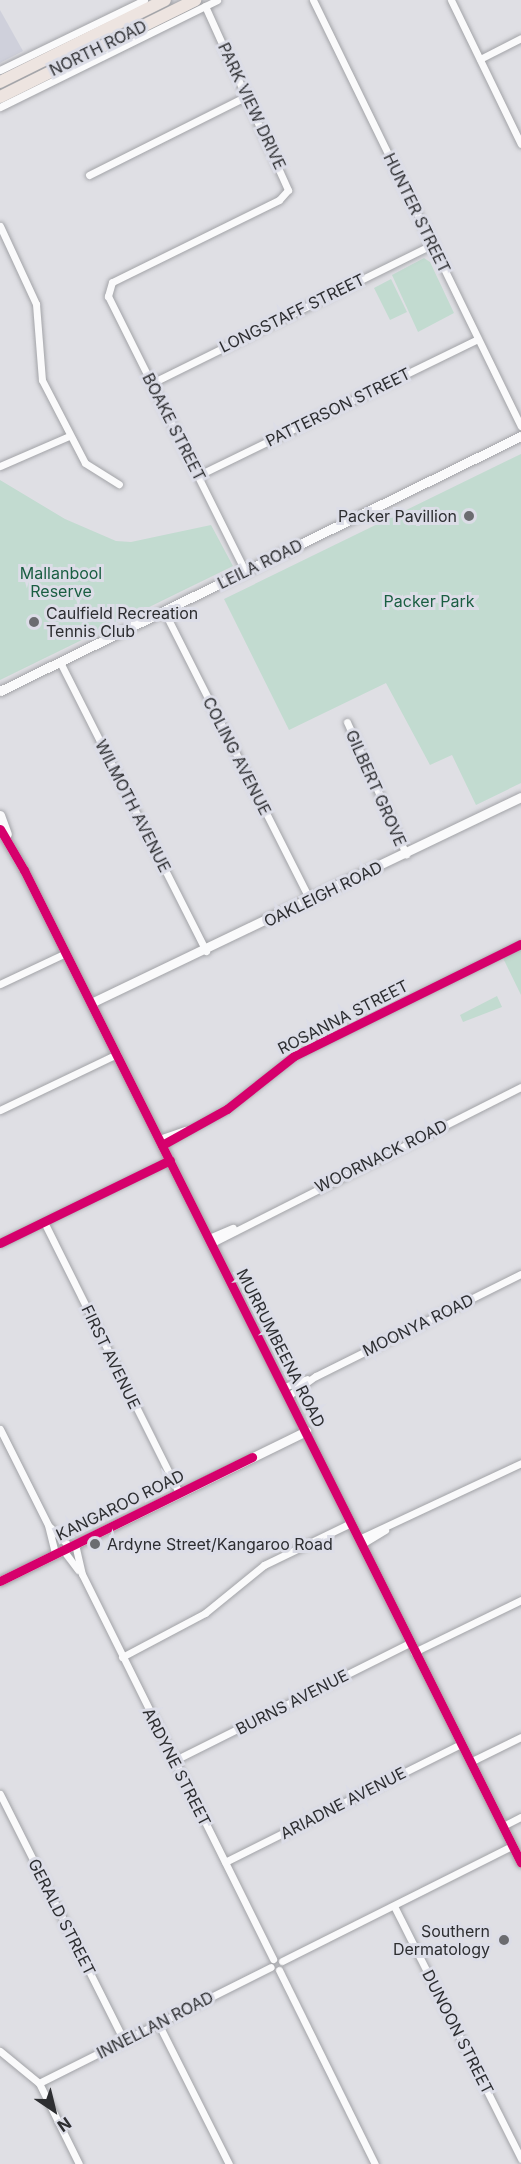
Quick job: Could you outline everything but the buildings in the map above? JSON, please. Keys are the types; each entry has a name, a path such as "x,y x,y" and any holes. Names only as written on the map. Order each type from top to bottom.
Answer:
{"highway":[{"name":"NORTH ROAD","path":"0,82 165,0"},
{"name":"NORTH ROAD","path":"0,97 200,3"}],"street":[{"path":"0,70 144,0"},
{"path":"0,107 200,3 217,0"},
{"name":"HUNTER STREET","path":"313,0 521,426"},
{"path":"451,0 521,144"},
{"name":"PARK VIEW DRIVE","path":"111,282 279,200 288,190 247,96 200,3"},
{"path":"480,59 521,38"},
{"path":"89,175 247,96"},
{"path":"0,226 36,304 42,380 85,463 119,484"},
{"name":"LONGSTAFF STREET","path":"152,383 433,244"},
{"name":"BOAKE STREET","path":"111,282 108,296 245,571"},
{"name":"PATTERSON STREET","path":"199,475 478,339"},
{"path":"0,466 69,436"},
{"name":"LEILA ROAD","path":"0,691 521,436"},
{"name":"COLING AVENUE","path":"164,611 310,900"},
{"name":"WILMOTH AVENUE","path":"60,662 206,951"},
{"name":"GILBERT GROVE","path":"347,722 406,854"},
{"name":"OAKLEIGH ROAD","path":"93,1006 521,797"},
{"name":"MURRUMBEENA ROAD","path":"0,816 13,847 521,1863"},
{"name":"MURRUMBEENA ROAD","path":"0,829 13,847"},
{"name":"ROSANNA STREET","path":"161,1142 227,1109 294,1056 521,944"},
{"path":"0,984 66,953"},
{"path":"0,1110 117,1054"},
{"name":"WOORNACK ROAD","path":"210,1240 521,1087"},
{"path":"0,1243 170,1160"},
{"name":"FIRST AVENUE","path":"44,1222 179,1493"},
{"name":"MOONYA ROAD","path":"284,1387 316,1376 521,1274"},
{"name":"MOONYA ROAD","path":"288,1396 316,1376"},
{"path":"0,1429 48,1525 66,1549"},
{"name":"KANGAROO ROAD","path":"0,1581 306,1431"},
{"path":"361,1542 521,1463"},
{"path":"122,1657 205,1612 264,1565 351,1523"},
{"path":"48,1525 66,1549"},
{"name":"ARDYNE STREET","path":"66,1549 82,1574"},
{"name":"ARDYNE STREET","path":"66,1549 82,1574 273,1959"},
{"name":"BURNS AVENUE","path":"173,1761 412,1647 521,1599"},
{"path":"470,1762 521,1737"},
{"name":"ARIADNE AVENUE","path":"225,1862 461,1744"},
{"name":"GERALD STREET","path":"0,1794 124,2041"},
{"path":"503,1826 521,1817"},
{"path":"275,1968 282,1961 512,1846"},
{"name":"DUNOON STREET","path":"394,1906 521,2159"},
{"path":"282,1961 273,1959 275,1968 375,2164"},
{"name":"INNELLAN ROAD","path":"39,2083 158,2023 275,1968"},
{"path":"158,2023 229,2164"},
{"path":"0,2051 39,2083 79,2164"}],"shaded area":[{"path":"0,10 23,51 0,63"}],"green space":[{"path":"424,258 430,262 454,313 418,332 392,275"},
{"path":"391,279 407,312 390,320 374,288"},
{"name":"Packer Park","path":"521,454 521,783 476,805 452,755 430,765 386,683 289,730 224,599"},
{"name":"Mallanbool Reserve","path":"0,480 65,519 116,541 131,542 211,525 233,566 0,680"},
{"path":"521,950 521,995 503,958"},
{"path":"497,996 502,1007 463,1022 460,1015"}],"cycle path":[{"path":"0,829 24,870 521,1863"},
{"path":"162,1145 227,1109 294,1056 521,944"},
{"path":"0,1243 170,1160"},
{"path":"0,1581 252,1457"}],"place":[{"name":"Packer Pavillion","path":"469,516"},
{"name":"Caulfield Recreation Tennis Club","path":"34,622"},
{"name":"Ardyne Street/Kangaroo Road","path":"95,1544"},
{"name":"Southern Dermatology","path":"504,1940"}]}
